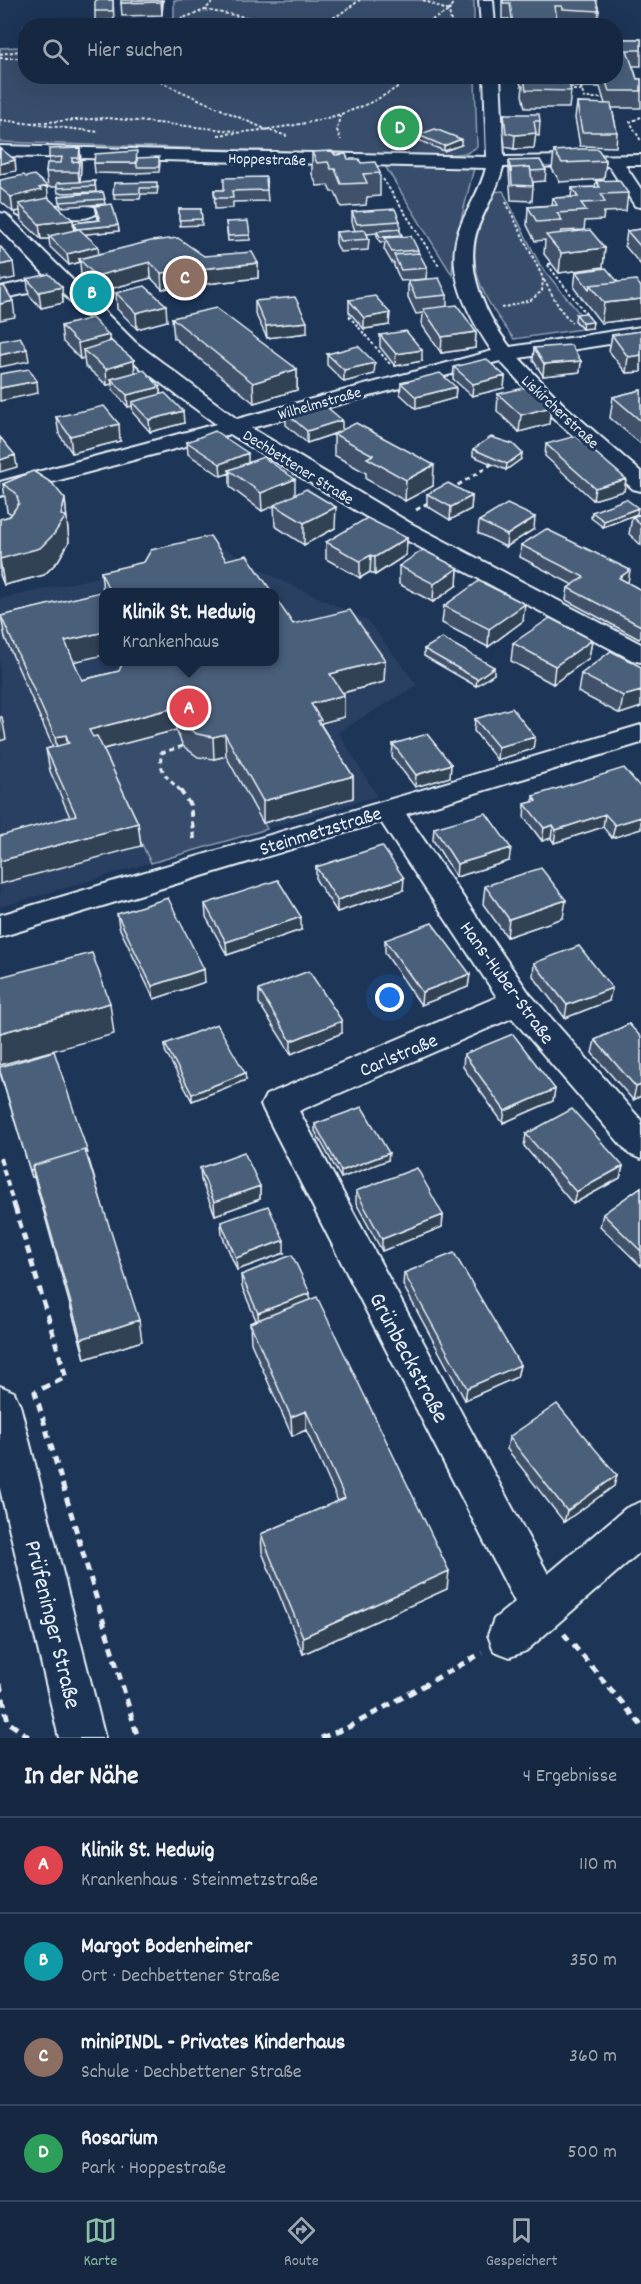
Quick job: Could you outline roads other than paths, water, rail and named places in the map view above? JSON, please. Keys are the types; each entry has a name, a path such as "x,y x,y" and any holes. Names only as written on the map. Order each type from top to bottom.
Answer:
{"street":[{"path":"486,0 487,18"},
{"path":"492,84 493,167"},
{"name":"Hoppestraße","path":"0,151 368,161 493,167 641,160"},
{"path":"614,160 641,202"},
{"name":"Liskircherstraße","path":"493,167 464,249 465,274 479,314 504,354 526,382 641,484"},
{"path":"1,219 43,210 60,213 91,210"},
{"name":"Dechbettener Straße","path":"1,219 129,348 174,385 234,426 328,486 641,654"},
{"path":"0,292 61,279"},
{"name":"Wilhelmstraße","path":"0,489 403,379 504,354 641,333"},
{"name":"Steinmetzstraße","path":"0,926 641,734"},
{"name":"Hans-Huber-Straße","path":"388,810 518,1002 574,1070 641,1144"},
{"name":"Carlstraße","path":"278,1105 518,1002"},
{"name":"Grünbeckstraße","path":"278,1105 542,1608"},
{"name":"Prüfeninger Straße","path":"0,1405 82,1738"},
{"path":"510,1635 641,1523"}],"place":[{"name":"Rosarium","path":"400,128"},
{"name":"miniPINDL - Privates Kinderhaus","path":"185,278"},
{"name":"Margot Bodenheimer","path":"92,293"},
{"name":"Klinik St. Hedwig","path":"189,708"}]}
